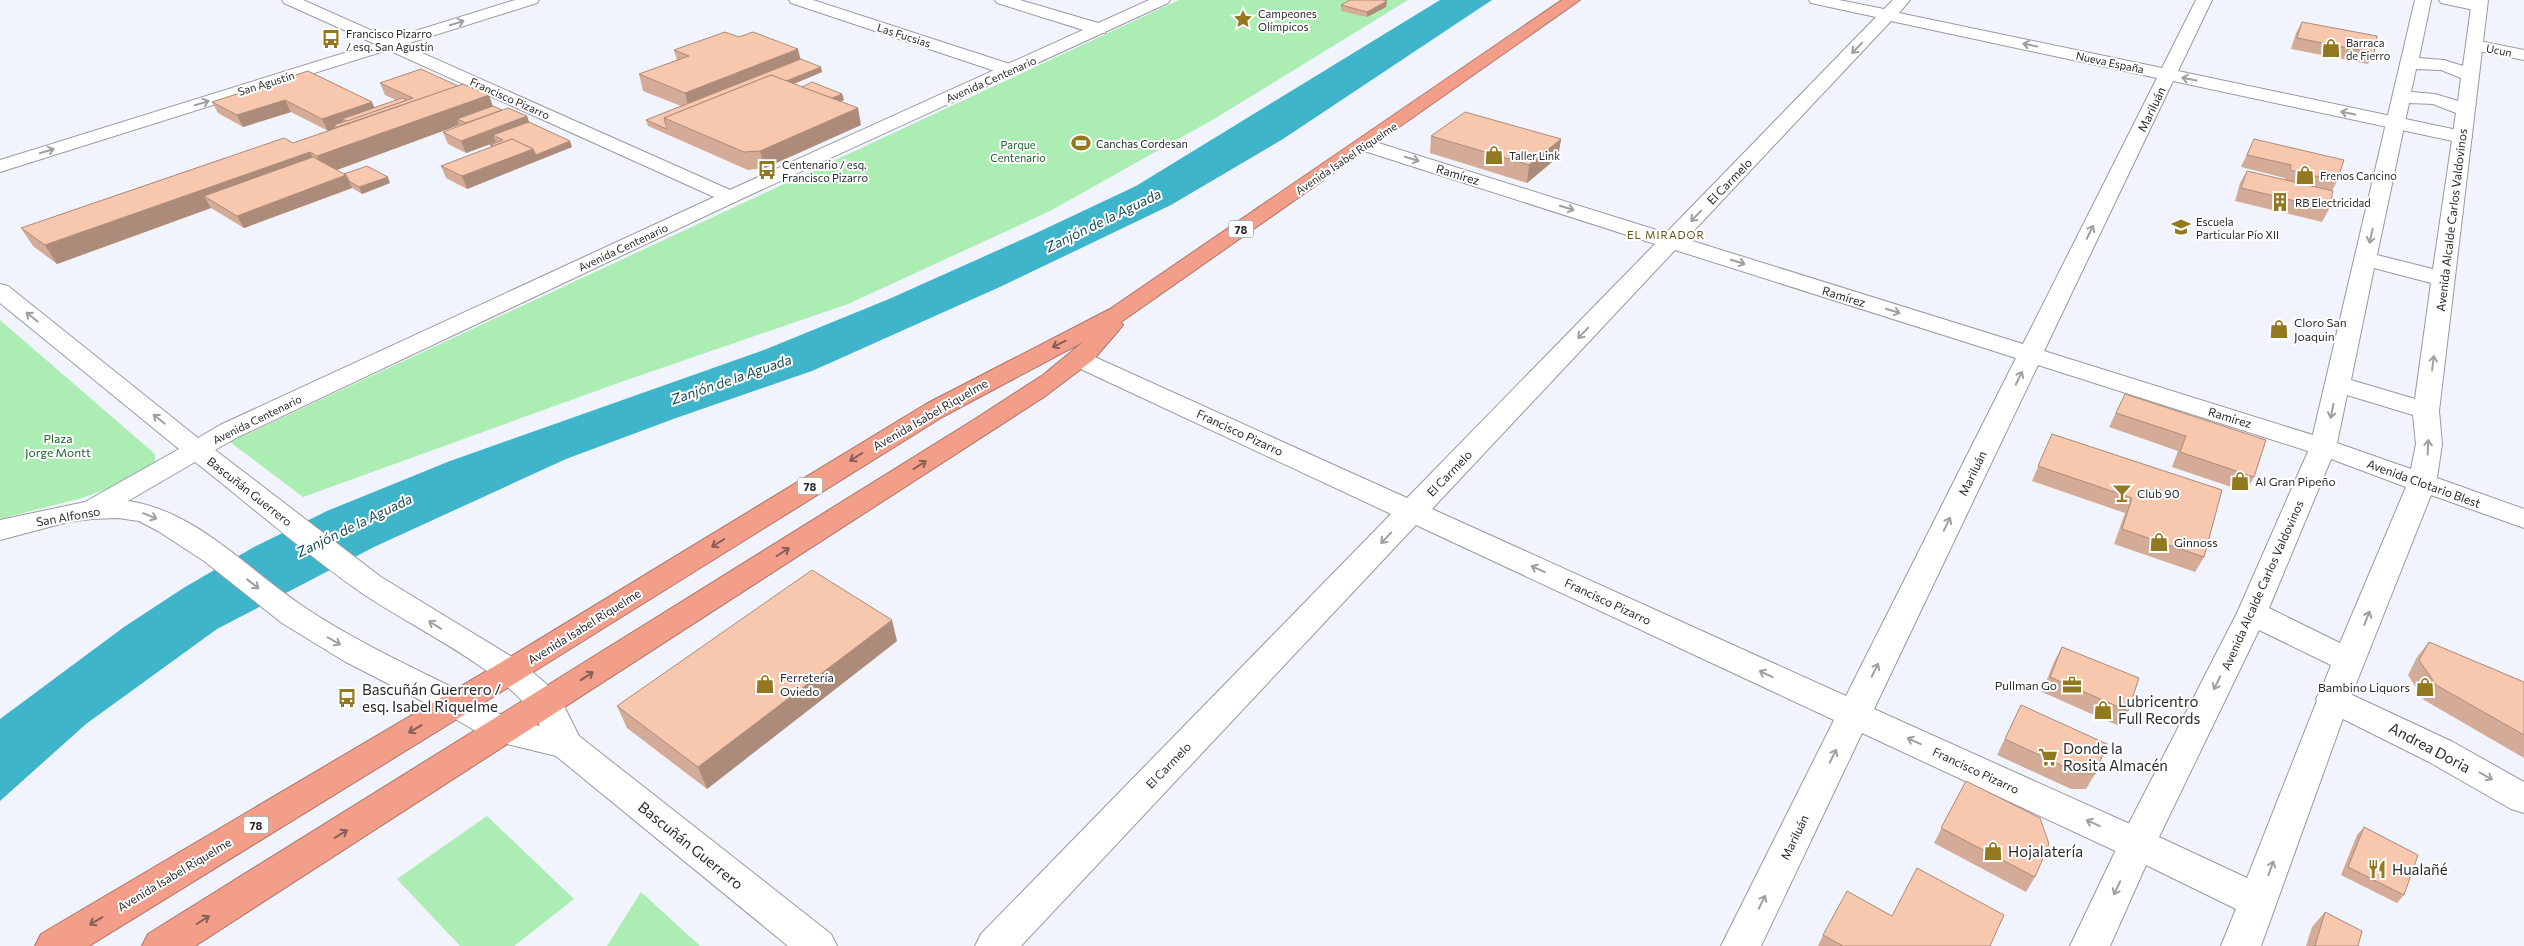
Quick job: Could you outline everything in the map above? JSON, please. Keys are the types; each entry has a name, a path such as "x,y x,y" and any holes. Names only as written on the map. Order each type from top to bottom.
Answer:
{"highway":[{"name":"Avenida Isabel Riquelme","path":"55,946 457,704 935,410 1118,314 1365,145 1572,0"},
{"name":"Avenida Isabel Riquelme","path":"162,946 984,425 1079,359 1102,337 1118,314"}],"street":[{"name":"Francisco Pizarro","path":"290,0 730,197"},
{"name":"San Agustín","path":"0,166 531,0"},
{"name":"Las Fucsias","path":"797,0 1010,70"},
{"path":"1003,0 1099,29"},
{"name":"Avenida Centenario","path":"92,510 229,431 730,197 1162,0"},
{"name":"Nueva España","path":"1817,0 1895,8 2168,74 2462,138"},
{"name":"Mariluán","path":"1741,946 2204,0"},
{"name":"Avenida Alcalde Carlos Valdovinos","path":"2090,946 2137,844 2252,613 2323,447 2423,0"},
{"path":"2447,0 2480,3"},
{"name":"Avenida Alcalde Carlos Valdovinos","path":"2241,946 2333,698 2350,661 2422,482 2429,444 2426,412 2480,3"},
{"name":"El Carmelo","path":"995,946 1895,8"},
{"name":"Ucun","path":"2470,77 2524,55"},
{"path":"2407,72 2444,65 2470,77"},
{"path":"2407,72 2435,99 2470,77"},
{"name":"Ramírez","path":"1365,145 2323,447"},
{"path":"2365,259 2444,279"},
{"name":"Bascuñán Guerrero","path":"0,291 196,450 370,584 510,671 546,703 566,745 817,946"},
{"name":"Francisco Pizarro","path":"1079,359 2258,901"},
{"path":"2337,384 2426,412"},
{"name":"Avenida Clotario Blest","path":"2323,447 2524,519"},
{"name":"San Alfonso","path":"0,530 68,513 118,509 145,513 168,524 214,554"},
{"name":"Bascuñán Guerrero","path":"214,554 293,614 355,653 457,704 503,731 566,745"},
{"path":"2252,613 2350,661"},
{"name":"Andrea Doria","path":"2333,698 2441,752 2524,799"}],"green space":[{"name":"Parque Centenario","path":"1179,0 1408,0 1214,119 1050,211 848,304 621,382 303,497 230,442"},
{"name":"Plaza Jorge Montt","path":"0,320 155,454 155,466 121,484 82,498 0,519"},
{"path":"487,816 574,899 514,946 460,946 397,879"},
{"path":"641,892 700,946 607,946"}],"water":[{"name":"Zanjón de la Aguada","path":"1440,0 1492,0 1283,139 1171,205 1002,286 812,371 676,418 566,459 374,547 217,629 86,724 0,801 0,719 124,627 185,587 254,547 327,511 450,461 764,350 889,299 1032,235 1136,186"}],"building":[{"path":"1350,0 1387,1 1367,12 1341,5"},
{"path":"2302,22 2377,36 2374,53 2297,38"},
{"path":"725,32 739,37 753,32 798,49 685,93 639,74 689,56 674,50"},
{"path":"801,59 821,67 786,81 771,75 664,118 667,129 646,120"},
{"path":"421,69 458,86 337,127 334,125 413,98 380,83"},
{"path":"308,71 372,102 322,119 285,100 237,115 212,102"},
{"path":"771,75 858,108 760,151 744,152 664,118"},
{"path":"812,82 842,94 832,98 802,87"},
{"path":"463,84 489,95 317,156 310,152 45,245 21,228 284,138 293,143"},
{"path":"402,98 407,100 347,121 342,119"},
{"path":"493,106 502,110 466,123 457,119"},
{"path":"508,108 527,116 461,141 443,132"},
{"path":"1465,112 1561,139 1529,165 1431,136"},
{"path":"529,122 570,141 536,155 533,149 512,139 493,146 490,145 503,140 493,135"},
{"path":"512,139 533,149 462,176 441,166"},
{"path":"2254,139 2344,160 2337,181 2290,170 2291,165 2247,155"},
{"path":"313,157 346,175 237,216 204,196"},
{"path":"367,166 388,177 359,187 349,181 344,174"},
{"path":"2247,171 2333,191 2329,209 2241,188"},
{"path":"2125,394 2266,440 2254,477 2180,452 2186,436 2116,413"},
{"path":"2052,434 2222,490 2204,557 2122,529 2132,498 2038,466"},
{"name":"Ferretería Oviedo","path":"812,570 892,620 698,767 617,706"},
{"path":"2429,642 2524,682 2524,735 2436,685 2419,660"},
{"path":"2062,647 2139,678 2128,711 2050,677"},
{"path":"2021,705 2107,744 2095,774 2080,774 2005,739"},
{"name":"Hojalatería","path":"1966,781 2040,818 2049,844 2035,877 1941,828"},
{"name":"Hualañé","path":"2364,827 2418,855 2404,895 2348,867"},
{"path":"1917,868 2004,915 1990,946 1843,946 1823,935 1847,891 1892,916"},
{"path":"2325,912 2362,931 2358,946 2315,946"}],"place":[{"name":"Campeones Olímpicos","path":"1243,19"},
{"name":"Francisco Pizarro / esq. San Agustín","path":"331,39"},
{"name":"Barraca de Fierro","path":"2331,48"},
{"name":"Canchas Cordesan","path":"1081,143"},
{"name":"Taller Link","path":"1494,155"},
{"name":"Centenario / esq. Francisco Pizarro","path":"767,170"},
{"name":"Frenos Cancino","path":"2305,175"},
{"name":"RB Electricidad","path":"2280,202"},
{"name":"Escuela Particular Pío XII","path":"2181,227"},
{"name":"Cloro San Joaquin","path":"2279,329"},
{"name":"Al Gran Pipeño","path":"2240,481"},
{"name":"Club 90","path":"2122,493"},
{"name":"Ginnoss","path":"2159,542"},
{"name":"Ferretería Oviedo","path":"765,684"},
{"name":"Pullman Go","path":"2072,685"},
{"name":"Bambino Liquors","path":"2425,687"},
{"name":"Bascuñán Guerrero / esq. Isabel Riquelme","path":"347,698"},
{"name":"Lubricentro Full Records","path":"2103,710"},
{"name":"Donde la Rosita Almacén","path":"2048,757"},
{"name":"Hojalatería","path":"1993,851"},
{"name":"Hualañé","path":"2377,869"}],"district":[{"name":"EL MIRADOR","path":"1666,234"}]}
